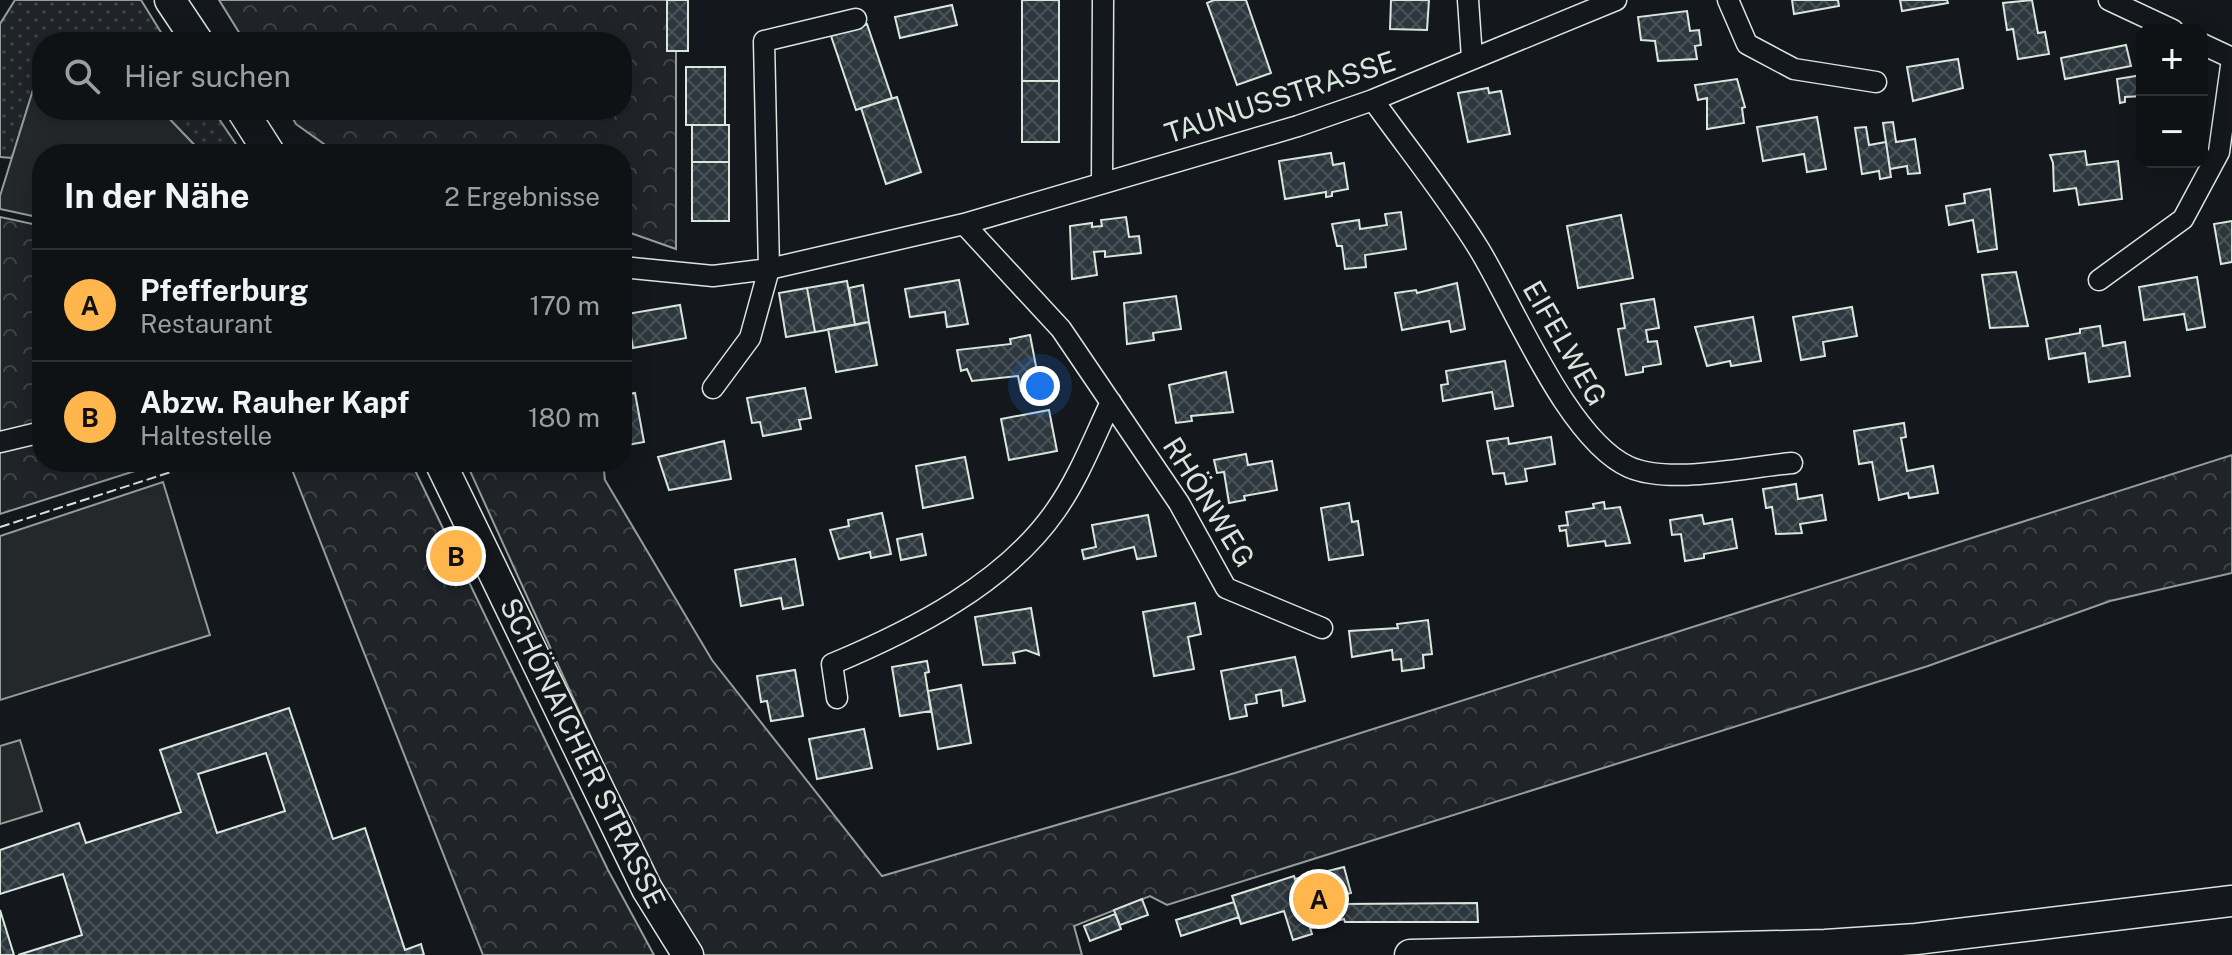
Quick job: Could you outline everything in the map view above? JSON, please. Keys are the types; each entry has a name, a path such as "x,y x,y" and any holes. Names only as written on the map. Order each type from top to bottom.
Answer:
{"main road":[{"path":"170,0 191,32"},
{"path":"248,120 264,144"},
{"name":"SCHÖNAICHER STRASSE","path":"445,472 647,889 688,955"},
{"path":"1410,955 1825,945 1916,939 2232,901"}],"street":[{"path":"1102,182 1103,0"},
{"path":"1468,0 1472,58"},
{"name":"TAUNUSSTRASSE","path":"632,268 713,276 769,269 964,224 1298,126 1373,100 1616,0"},
{"path":"1728,0 1747,44 1794,69 1876,82"},
{"path":"2109,0 2160,24"},
{"path":"713,388 750,338 769,269 764,41 856,19"},
{"path":"2099,280 2183,219 2219,152 2232,58 2208,47"},
{"name":"EIFELWEG","path":"1373,100 1477,247 1573,415 1595,444 1628,467 1656,474 1792,463"},
{"name":"RHÖNWEG","path":"964,224 1061,329 1179,503 1226,588 1322,628"},
{"path":"837,698 832,664 902,635 967,593 1024,547 1055,512 1111,402"},
{"path":"0,442 32,434"}],"green space":[{"path":"15,0 141,0 161,32 32,32 32,94 12,158 0,157 0,24"},
{"path":"219,0 676,0 676,249 632,234 632,144 324,144 294,120 632,120 632,32 239,32"},
{"path":"171,120 220,120 236,144 193,144"},
{"path":"0,217 32,224 32,472 132,472 0,514"},
{"path":"2232,455 2232,573 2110,601 1928,666 1167,905 1150,896 1074,926 1082,955 704,955 693,944 639,843 471,472 604,472 605,480 712,660 882,876 1235,773"},
{"path":"293,472 416,472 608,870 654,955 483,955"}],"shaded area":[{"path":"32,93 32,120 171,120 193,144 32,144 32,216 0,209 0,196"},
{"path":"163,482 210,635 0,700 0,536"},
{"path":"20,740 42,811 0,824 0,746"}],"building":[{"path":"667,0 688,0 688,51 667,51"},
{"path":"1022,0 1059,0 1059,81 1022,81"},
{"path":"1214,0 1246,0 1271,73 1237,85 1207,3"},
{"path":"1391,0 1429,0 1427,30 1390,29"},
{"path":"1792,0 1838,0 1839,6 1794,14"},
{"path":"1900,0 1947,0 1948,3 1902,11"},
{"path":"2032,0 2038,33 2045,32 2049,54 2018,59 2013,29 2007,30 2003,3"},
{"path":"952,5 957,25 900,38 895,17"},
{"path":"1687,11 1690,31 1699,30 1701,45 1695,46 1697,59 1658,61 1655,41 1641,40 1638,17"},
{"path":"867,24 892,98 856,110 831,36"},
{"path":"2126,45 2131,66 2065,79 2061,58"},
{"path":"1958,59 1963,88 1913,101 1907,67"},
{"path":"686,67 725,67 725,125 686,125"},
{"path":"2136,76 2136,96 2125,97 2125,102 2120,103 2117,79"},
{"path":"1737,79 1745,107 1742,108 1744,123 1707,129 1707,98 1698,100 1695,85"},
{"path":"1022,81 1059,81 1059,142 1022,142"},
{"path":"1488,88 1489,93 1501,91 1510,134 1468,142 1458,93"},
{"path":"897,97 921,172 886,184 861,108"},
{"path":"1817,117 1826,169 1807,172 1804,154 1763,161 1757,127"},
{"path":"1893,122 1896,142 1915,139 1920,173 1908,174 1907,166 1890,169 1883,123"},
{"path":"692,125 729,125 729,162 692,162"},
{"path":"1866,127 1869,145 1886,142 1891,177 1880,179 1879,171 1862,174 1855,128"},
{"path":"2085,151 2087,165 2118,161 2122,199 2079,205 2076,188 2054,191 2050,155"},
{"path":"1331,153 1333,165 1344,163 1348,189 1332,192 1332,196 1326,197 1326,192 1285,199 1279,161"},
{"path":"692,162 729,162 729,221 692,221"},
{"path":"1990,189 1997,249 1978,252 1973,220 1949,225 1946,206 1965,203 1964,194"},
{"path":"1401,212 1406,249 1365,255 1366,267 1345,269 1342,246 1337,246 1332,224 1359,220 1360,229 1387,225 1385,214"},
{"path":"1621,215 1633,278 1578,288 1567,226"},
{"path":"1126,217 1129,237 1139,236 1141,253 1105,257 1105,251 1094,252 1097,275 1072,279 1070,226 1092,223 1092,227 1102,226 1101,220"},
{"path":"2232,221 2232,262 2221,264 2214,224"},
{"path":"2016,272 2028,326 1990,328 1982,275"},
{"path":"2197,277 2205,327 2187,330 2184,314 2144,320 2139,287"},
{"path":"959,280 968,324 947,327 945,312 910,317 905,289"},
{"path":"847,281 855,325 815,332 807,288"},
{"path":"1457,283 1465,329 1451,332 1449,321 1402,330 1395,293 1416,290 1417,293"},
{"path":"863,285 869,322 855,325 849,288"},
{"path":"807,288 815,332 786,337 779,293"},
{"path":"1176,296 1181,329 1153,333 1154,340 1127,344 1124,303"},
{"path":"1654,299 1659,328 1646,330 1648,342 1657,341 1661,364 1643,367 1643,372 1626,375 1618,329 1625,328 1621,304"},
{"path":"680,305 686,338 633,348 632,313"},
{"path":"1852,307 1857,336 1823,342 1825,356 1801,360 1793,317"},
{"path":"1753,317 1761,361 1731,366 1730,361 1707,366 1695,327"},
{"path":"869,322 877,365 836,372 828,329"},
{"path":"2100,326 2103,346 2125,342 2130,376 2089,382 2085,353 2049,359 2046,339"},
{"path":"1030,335 1040,387 1021,391 1018,376 972,381 967,369 961,371 957,350 1011,344 1010,339"},
{"path":"1505,361 1513,406 1495,409 1492,392 1443,401 1441,385 1448,384 1446,371"},
{"path":"1226,372 1233,412 1191,416 1192,421 1176,423 1169,385"},
{"path":"805,388 811,418 799,420 801,429 763,436 760,422 752,423 747,398"},
{"path":"632,393 635,393 644,442 632,444"},
{"path":"1049,410 1057,451 1009,460 1001,419"},
{"path":"1904,423 1906,437 1901,438 1907,471 1933,466 1938,493 1909,498 1908,493 1879,500 1872,462 1859,464 1854,431"},
{"path":"1551,437 1555,464 1525,469 1527,481 1506,484 1504,473 1493,474 1487,441 1508,438 1509,444"},
{"path":"724,441 731,479 669,490 658,457"},
{"path":"1246,454 1248,465 1272,461 1277,490 1244,496 1245,500 1229,503 1224,472 1217,473 1214,460"},
{"path":"965,457 973,498 923,508 916,466"},
{"path":"1796,484 1798,499 1822,495 1826,520 1800,524 1802,533 1776,534 1772,507 1766,508 1763,489"},
{"path":"1604,502 1605,509 1620,507 1630,543 1606,546 1605,541 1568,546 1566,530 1560,531 1559,526 1568,525 1566,512 1594,508 1593,504"},
{"path":"1349,503 1352,522 1358,521 1363,555 1329,560 1321,508"},
{"path":"882,513 891,554 871,558 870,552 839,559 830,530 849,526 848,520"},
{"path":"1148,515 1156,556 1137,559 1134,547 1084,559 1082,550 1096,547 1092,525"},
{"path":"1702,515 1704,524 1732,519 1737,548 1685,561 1681,534 1672,535 1670,520"},
{"path":"922,534 926,555 901,560 897,539"},
{"path":"795,559 803,605 783,609 781,598 741,606 735,570"},
{"path":"1195,603 1201,634 1188,637 1194,669 1154,676 1143,612"},
{"path":"1031,608 1039,655 1026,650 1013,653 1015,663 983,665 975,617"},
{"path":"1428,620 1432,654 1423,655 1424,668 1402,671 1401,659 1393,660 1392,650 1352,657 1349,631 1398,628 1397,624"},
{"path":"1295,657 1305,701 1283,706 1281,690 1256,695 1257,703 1245,705 1247,716 1230,719 1221,671"},
{"path":"927,661 929,672 925,673 931,711 900,716 892,667"},
{"path":"795,670 803,716 771,721 767,701 761,702 757,676"},
{"path":"961,685 971,743 938,749 928,691"},
{"path":"289,708 333,839 365,828 405,950 421,944 424,955 18,955 82,935 63,874 0,894 0,850 79,823 86,843 181,812 160,750","holes":["266,753 285,811 217,833 198,774"]},
{"path":"864,729 872,768 817,779 809,739"},
{"path":"1344,867 1351,893 1338,896 1340,904 1477,903 1478,922 1345,922 1344,919 1311,928 1295,879"},
{"path":"1294,876 1312,934 1293,940 1284,911 1241,924 1232,896"},
{"path":"1142,899 1148,915 1120,925 1114,910"},
{"path":"1234,902 1239,917 1181,936 1176,920"},
{"path":"0,910 14,955 0,955"},
{"path":"1115,914 1121,929 1090,941 1084,926"}],"fence":[{"path":"0,527 171,472"}],"place":[{"name":"Abzw. Rauher Kapf","path":"456,556"},
{"name":"Pfefferburg","path":"1319,899"}]}
